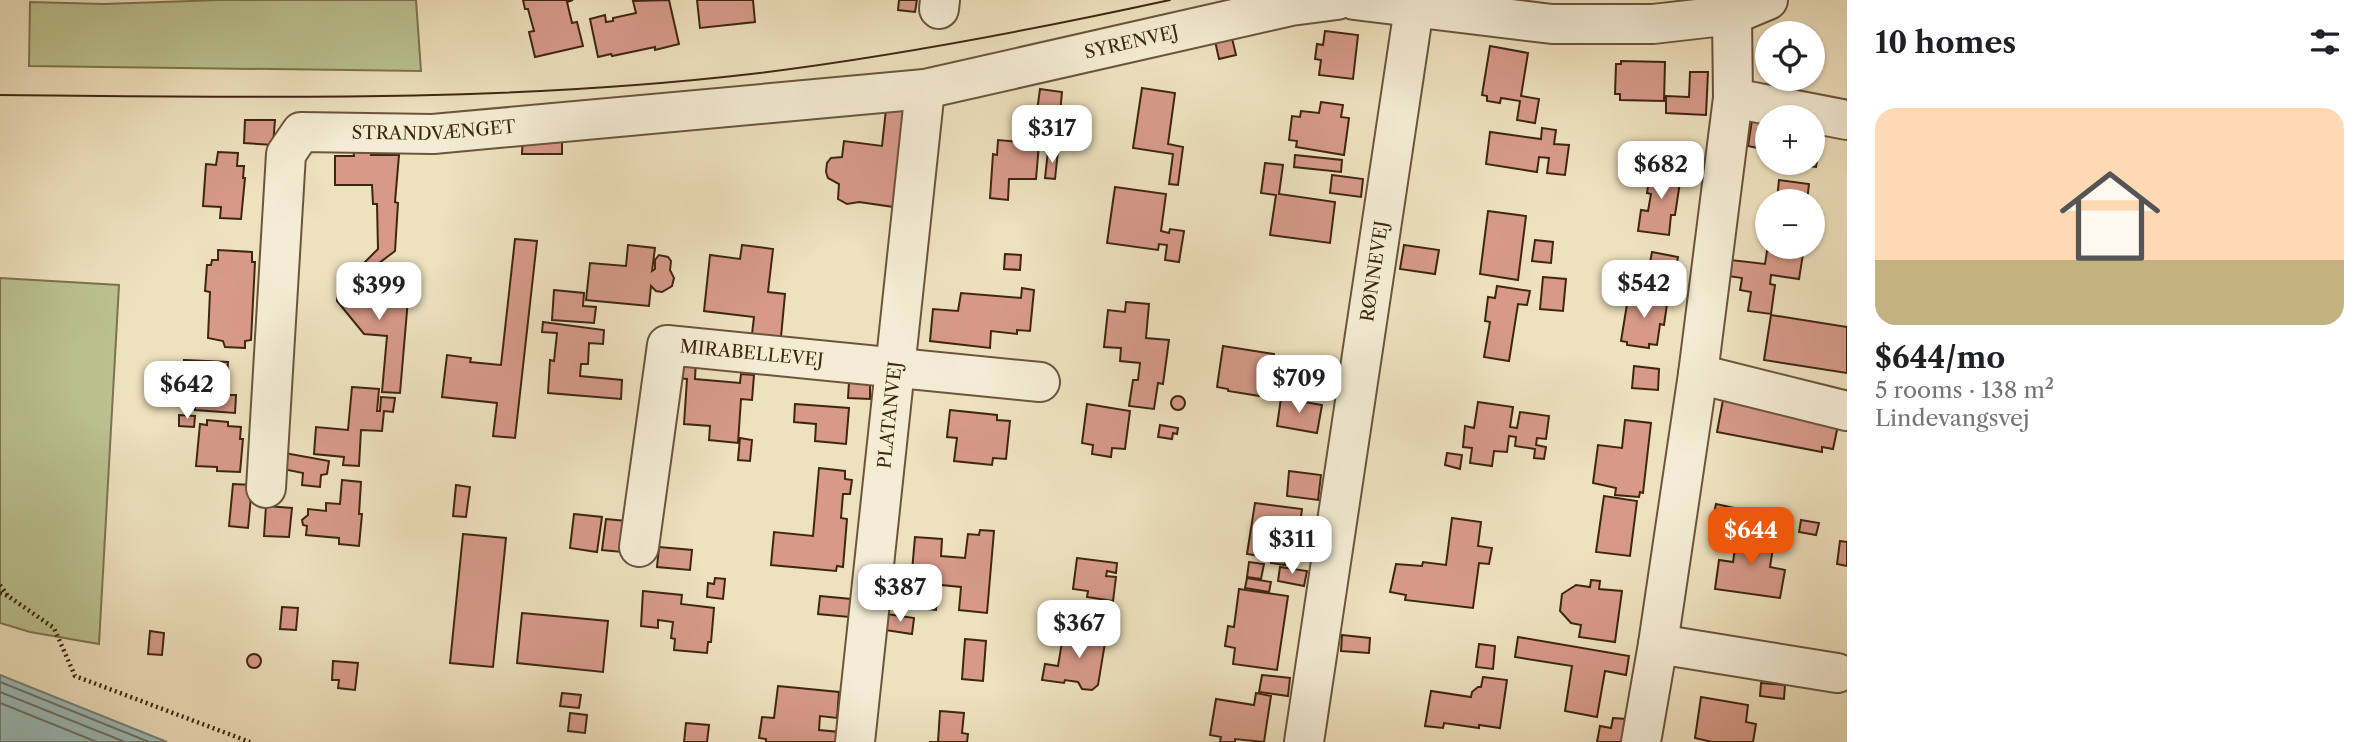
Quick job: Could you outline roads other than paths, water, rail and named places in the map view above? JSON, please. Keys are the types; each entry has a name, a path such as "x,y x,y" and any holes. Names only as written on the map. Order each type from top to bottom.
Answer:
{"street":[{"name":"SYRENVEJ","path":"925,89 1291,6 1337,0"},
{"path":"1353,0 1552,24 1653,24 1732,15 1768,0"},
{"name":"RØNNEVEJ","path":"1304,742 1414,8"},
{"path":"1641,742 1698,374 1733,98 1732,15"},
{"name":"PLATANVEJ","path":"855,742 925,89"},
{"name":"STRANDVÆNGET","path":"266,488 286,154 301,132 433,134 925,89"},
{"path":"1733,98 1847,120"},
{"name":"MIRABELLEVEJ","path":"639,548 667,345 1040,382"},
{"path":"1698,374 1847,411"},
{"path":"1658,644 1837,673"}],"water":[{"path":"0,675 167,742 0,742"}],"tram line":[{"path":"0,95 376,96 564,90 657,83 751,74 909,51 1170,0"}]}
